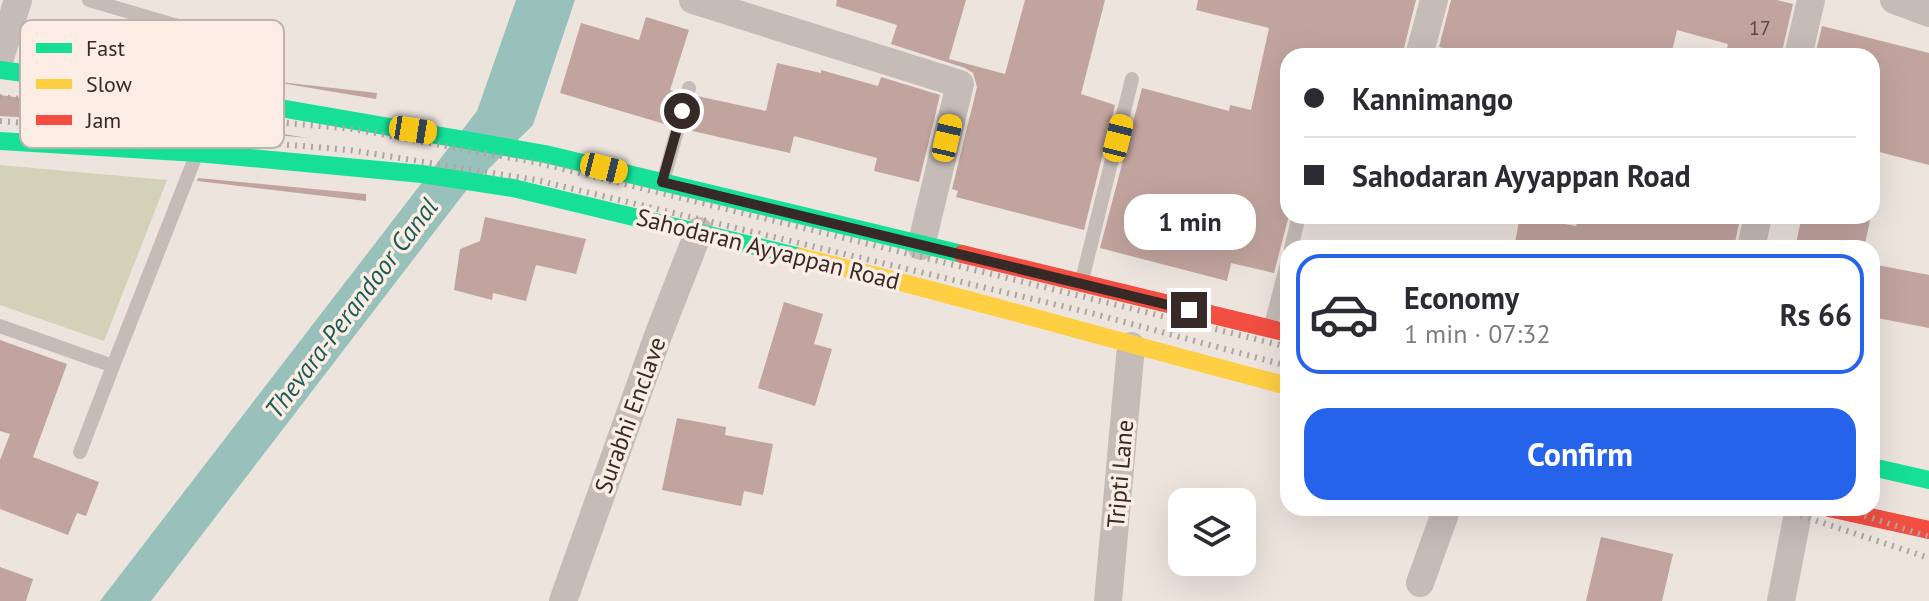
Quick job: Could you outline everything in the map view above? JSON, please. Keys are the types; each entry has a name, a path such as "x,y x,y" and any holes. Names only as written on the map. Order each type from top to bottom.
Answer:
{"main road":[{"name":"Sahodaran Ayyappan Road","path":"0,70 20,73"},
{"name":"Sahodaran Ayyappan Road","path":"284,108 545,154 1279,331"},
{"name":"Sahodaran Ayyappan Road","path":"0,141 20,142"},
{"name":"Sahodaran Ayyappan Road","path":"115,148 422,174 513,188 893,279 1280,384"},
{"path":"1880,469 1929,480"},
{"path":"1868,516 1927,528"}],"street":[{"path":"2,45 18,0"},
{"path":"693,0 960,84 921,246"},
{"path":"1421,48 1434,0"},
{"path":"1800,48 1811,0"},
{"path":"1894,0 1929,13"},
{"name":"Surabhi Enclave","path":"563,601 699,231"},
{"name":"Tripti Lane","path":"1108,601 1131,346"},
{"path":"1420,583 1444,516"},
{"path":"1781,601 1797,516"}],"lane":[{"path":"89,0 157,20"},
{"path":"1081,285 1132,79"},
{"path":"662,182 689,88"},
{"path":"80,452 197,153"},
{"path":"0,326 113,366"}],"green space":[{"path":"0,165 167,180 104,341 0,305"}],"water":[{"name":"Thevara-Perandoor Canal","path":"516,0 575,0 533,125 465,192 151,601 100,601 477,111"}],"building":[{"path":"837,0 966,0 949,59 1005,74 1025,0 1105,0 1081,94 1115,105 1084,230 956,197 958,191 952,189 977,87 973,73 891,44 897,25 836,6"},
{"path":"1198,0 1416,0 1404,48 1280,48 1280,224 1287,224 1280,240 1274,273 1231,263 1227,281 1100,248 1142,88 1229,111 1230,105 1251,110 1269,28 1196,10"},
{"path":"1451,0 1777,0 1793,4 1783,48 1727,48 1728,44 1677,30 1673,48 1439,47"},
{"path":"646,17 689,30 670,90 677,92 668,125 560,93 581,23 639,40"},
{"path":"1822,26 1929,53 1929,165 1880,152 1880,48 1817,48"},
{"path":"777,63 821,73 821,70 878,86 881,77 940,95 919,182 874,171 877,158 794,136 790,153 688,130 697,96 766,111"},
{"path":"284,82 377,93 376,99 284,84"},
{"path":"0,95 20,98 20,117 0,116"},
{"path":"198,178 366,194 366,201 197,181"},
{"path":"485,217 586,239 576,274 536,265 526,301 493,293 492,300 454,290 460,249 480,241"},
{"path":"1518,224 1739,224 1736,240 1516,240"},
{"path":"1800,224 1869,224 1866,240 1797,240"},
{"path":"1880,266 1929,275 1929,328 1880,319"},
{"path":"784,302 823,314 814,344 832,349 815,406 758,388"},
{"path":"0,340 67,364 33,457 99,482 86,516 77,513 68,535 0,509 0,460 10,434 0,431"},
{"path":"677,418 726,427 725,435 773,444 763,495 744,491 741,506 662,490"},
{"path":"1601,537 1673,554 1662,601 1586,601"},
{"path":"0,567 33,579 26,601 0,601"}],"railway":[{"path":"0,97 20,99"},
{"path":"0,121 20,123"},
{"path":"284,123 353,129 539,163 1280,345"},
{"path":"284,145 350,150 536,180 1091,313 1280,364"},
{"path":"1802,516 1929,558"},
{"path":"1866,516 1929,537"}],"traffic: fast":[{"path":"0,70 20,73"},
{"path":"284,109 545,154 962,254"},
{"path":"0,141 20,142"},
{"path":"115,148 422,174 513,188 800,257"},
{"path":"1880,469 1929,480"}],"traffic: slow":[{"path":"800,257 1280,384"}],"traffic: jam":[{"path":"962,254 1280,331"},
{"path":"1865,516 1929,530"}],"route":[{"path":"682,111 662,182 1189,310"}]}
